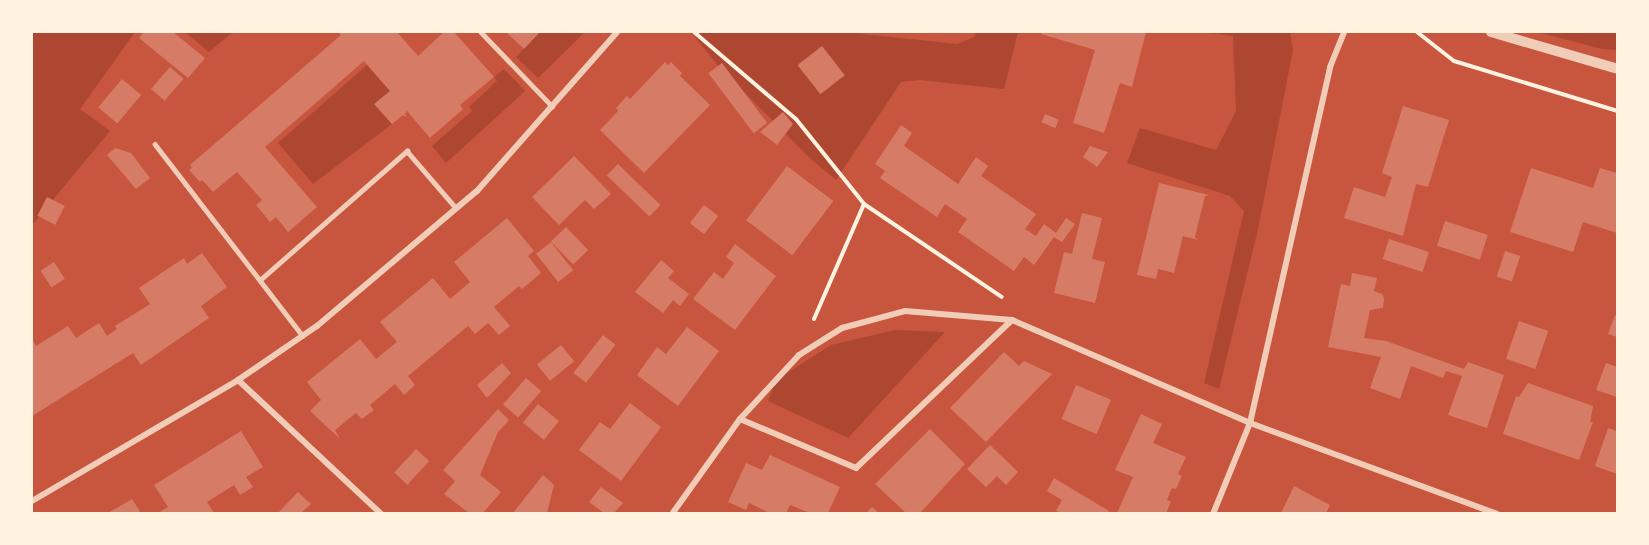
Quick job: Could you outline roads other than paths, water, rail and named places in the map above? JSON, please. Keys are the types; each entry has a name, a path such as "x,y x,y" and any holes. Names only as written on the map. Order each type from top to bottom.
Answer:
{"street":[{"path":"32,501 238,380 303,336 477,191 617,32"},
{"path":"1213,513 1250,423 1330,67 1344,32"},
{"path":"1491,32 1617,69"},
{"path":"1596,61 1617,62"},
{"path":"672,513 740,419 799,355 842,328 905,311 1012,320 1250,423 1497,513"},
{"path":"740,419 856,468 1012,320"},
{"path":"238,380 381,513"}],"lane":[{"path":"481,32 552,106"},
{"path":"155,144 303,336"},
{"path":"260,280 407,151 456,208"}]}
